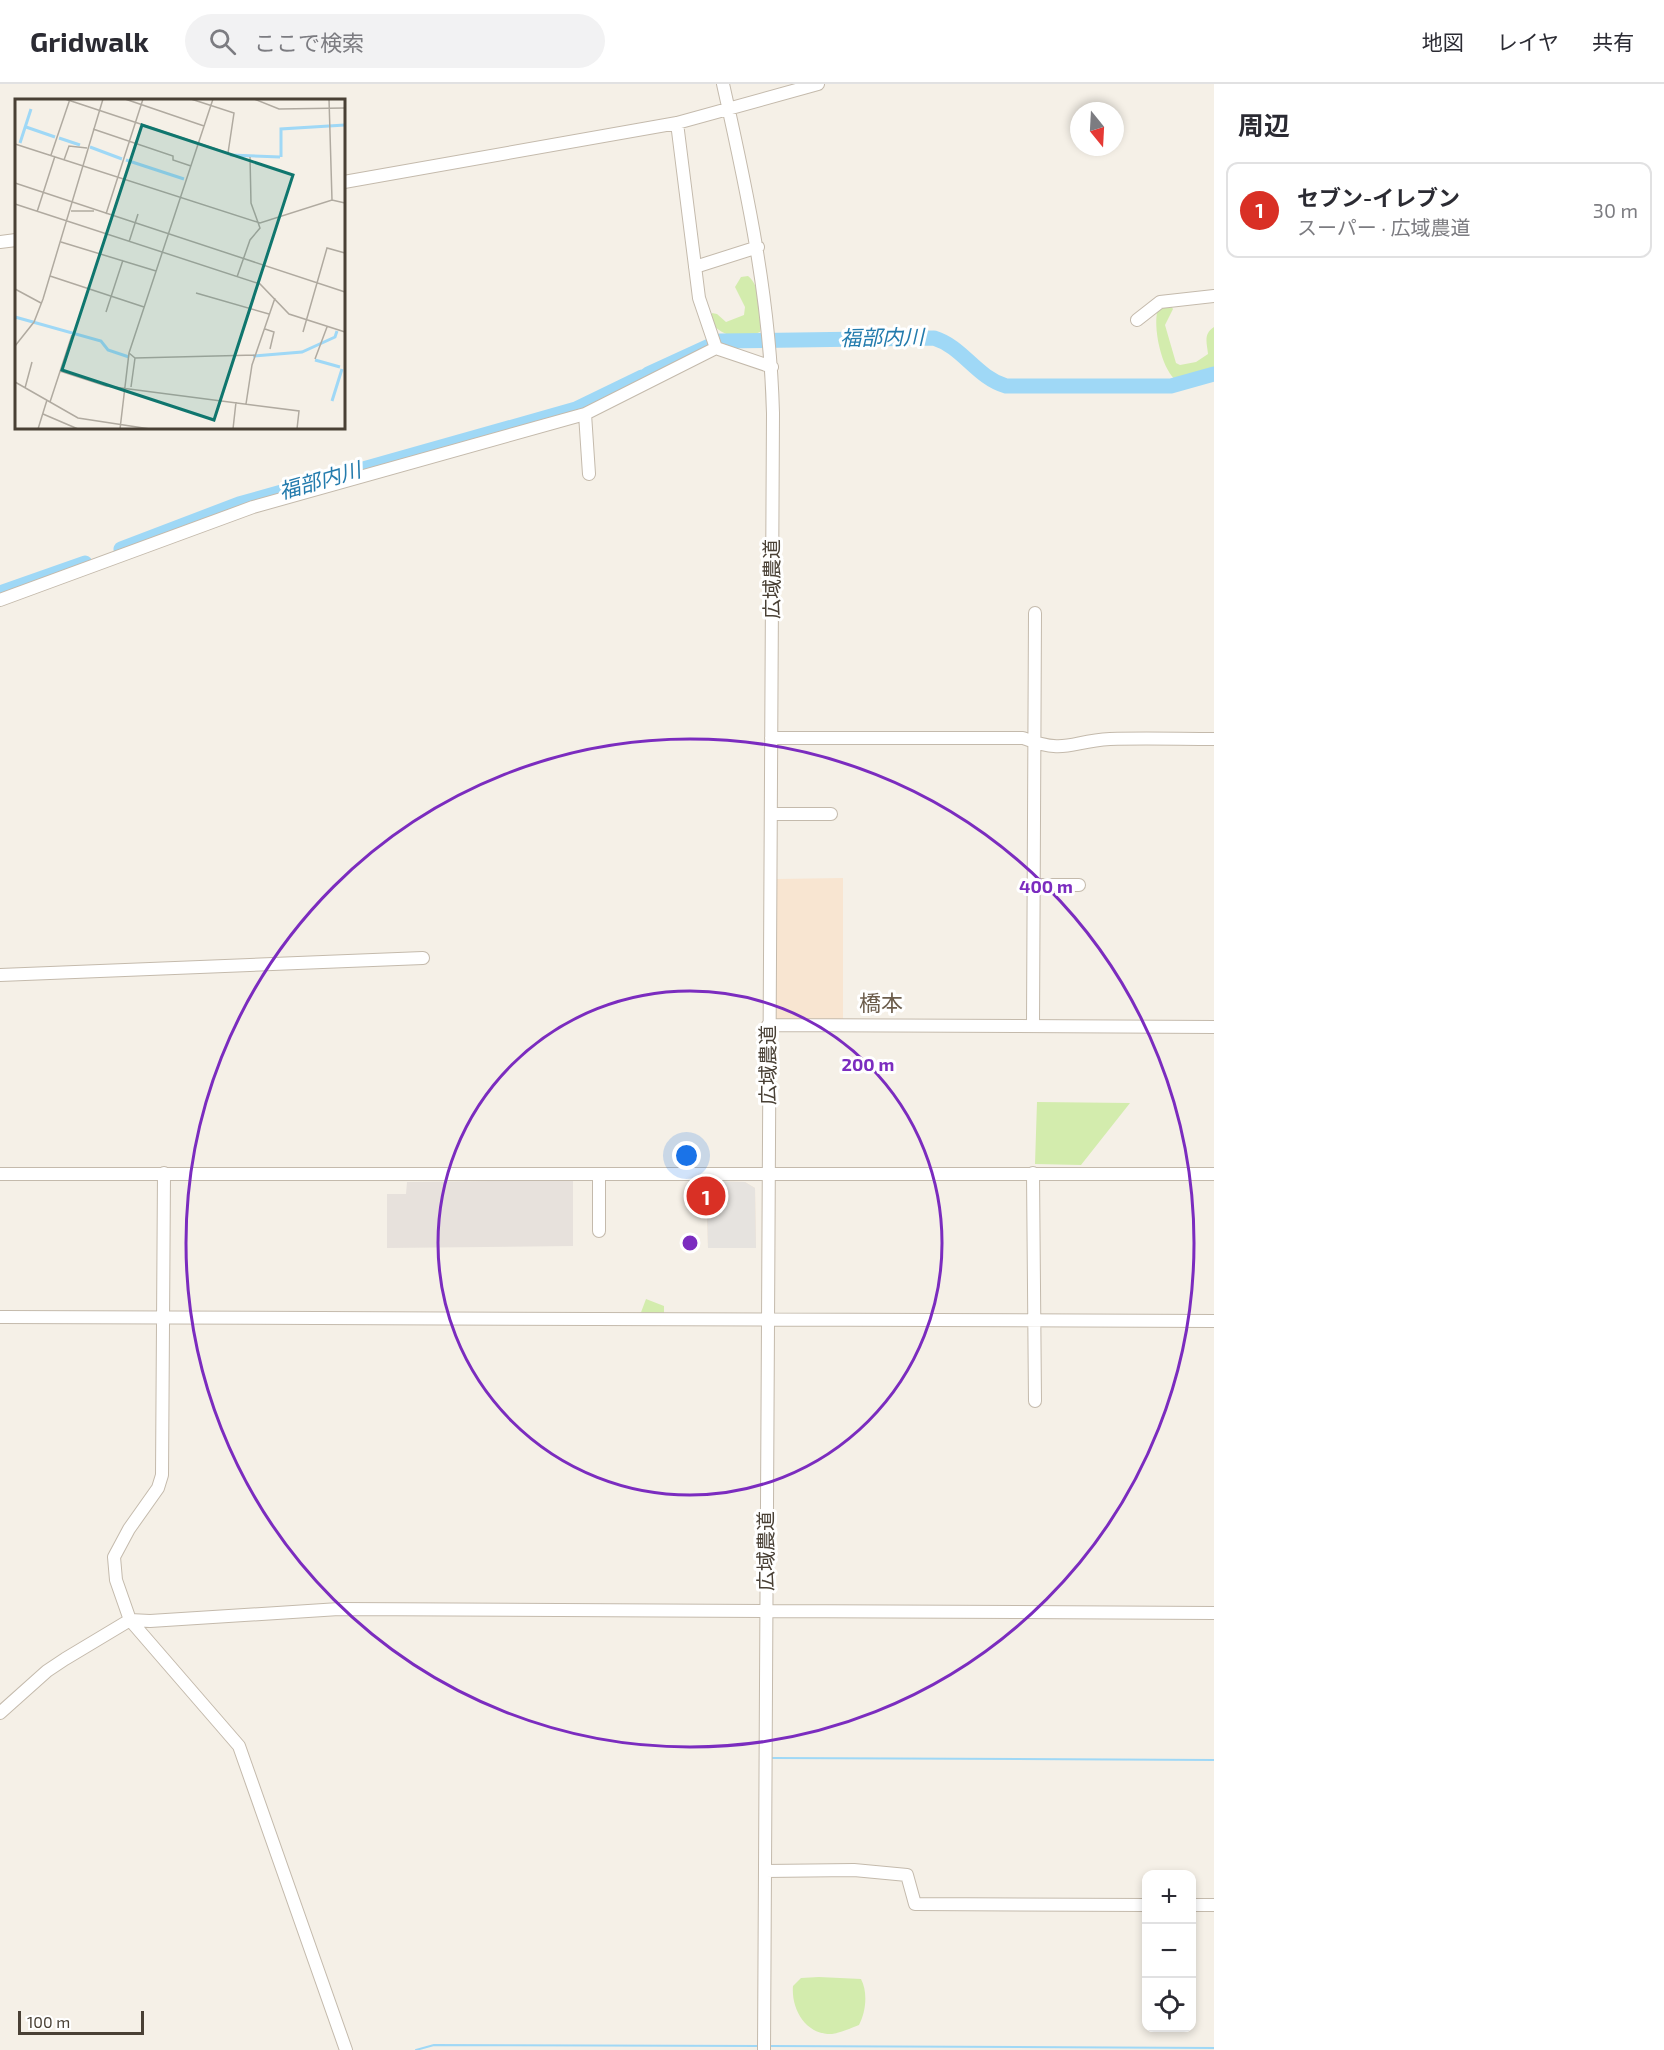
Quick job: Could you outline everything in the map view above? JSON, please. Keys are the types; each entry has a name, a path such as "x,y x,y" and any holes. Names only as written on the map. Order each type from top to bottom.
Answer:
{"street":[{"name":"広域農道","path":"723,84 758,247 772,367 764,2050"},
{"path":"345,182 677,123 818,84"},
{"path":"677,123 699,298 715,345"},
{"path":"0,242 15,240"},
{"path":"695,267 758,247"},
{"path":"1137,320 1160,302 1214,296"},
{"path":"0,600 253,507 585,414 715,345 772,367"},
{"path":"585,414 589,474"},
{"path":"1034,1026 1035,613"},
{"path":"771,738 1023,738 1066,748 1107,740 1214,739"},
{"path":"771,814 831,814"},
{"path":"1033,885 1079,885"},
{"path":"0,975 423,958"},
{"path":"768,1025 1214,1027"},
{"path":"164,1173 162,1475 158,1488 129,1529 114,1557 116,1580 130,1620 239,1746 346,2050"},
{"path":"1033,1173 1035,1401"},
{"path":"0,1174 1214,1174"},
{"path":"599,1174 599,1232"},
{"path":"0,1317 1214,1321"},
{"path":"0,1713 47,1671 130,1620 161,1621 339,1609 1214,1613"},
{"path":"765,1871 854,1870 907,1875 915,1904 1142,1905"},
{"path":"1196,1905 1214,1905"}],"shaded area":[{"path":"843,878 843,1023 776,1023 776,879"},
{"path":"573,1180 573,1246 387,1248 387,1194 406,1194 407,1182"},
{"path":"697,1181 745,1182 755,1188 756,1248 708,1248 707,1213 698,1213"},
{"path":"716,1181 745,1182 755,1188 756,1248 708,1248 707,1213 716,1213"}],"green space":[{"path":"748,276 758,294 761,310 760,332 741,337 728,335 712,324 712,313 717,314 726,322 744,315 745,307 735,287 741,277"},
{"path":"1171,306 1173,309 1165,325 1176,363 1180,365 1196,362 1208,354 1207,336 1214,327 1214,371 1202,377 1179,382 1173,377 1163,360 1156,326 1158,309"},
{"path":"1037,1102 1130,1103 1081,1165 1035,1164"},
{"path":"646,1299 664,1306 664,1316 640,1315"},
{"path":"801,1978 861,1979 865,1990 865,2002 859,2025 832,2034 822,2033 814,2030 802,2019 794,2003 793,1986"}],"waterway":[{"name":"福部内川","path":"648,374 720,341 934,338 953,348 986,376 1006,386 1171,386 1214,374"},
{"name":"福部内川","path":"121,549 239,504 576,409 642,377"},
{"name":"福部内川","path":"0,593 85,563"},
{"path":"773,1758 1214,1760"},
{"path":"416,2050 434,2045 759,2046"},
{"path":"770,2046 1214,2048"}],"place":[{"name":"セブン-イレブン","path":"706,1196"}],"district":[{"name":"橋本","path":"881,1003"}]}
